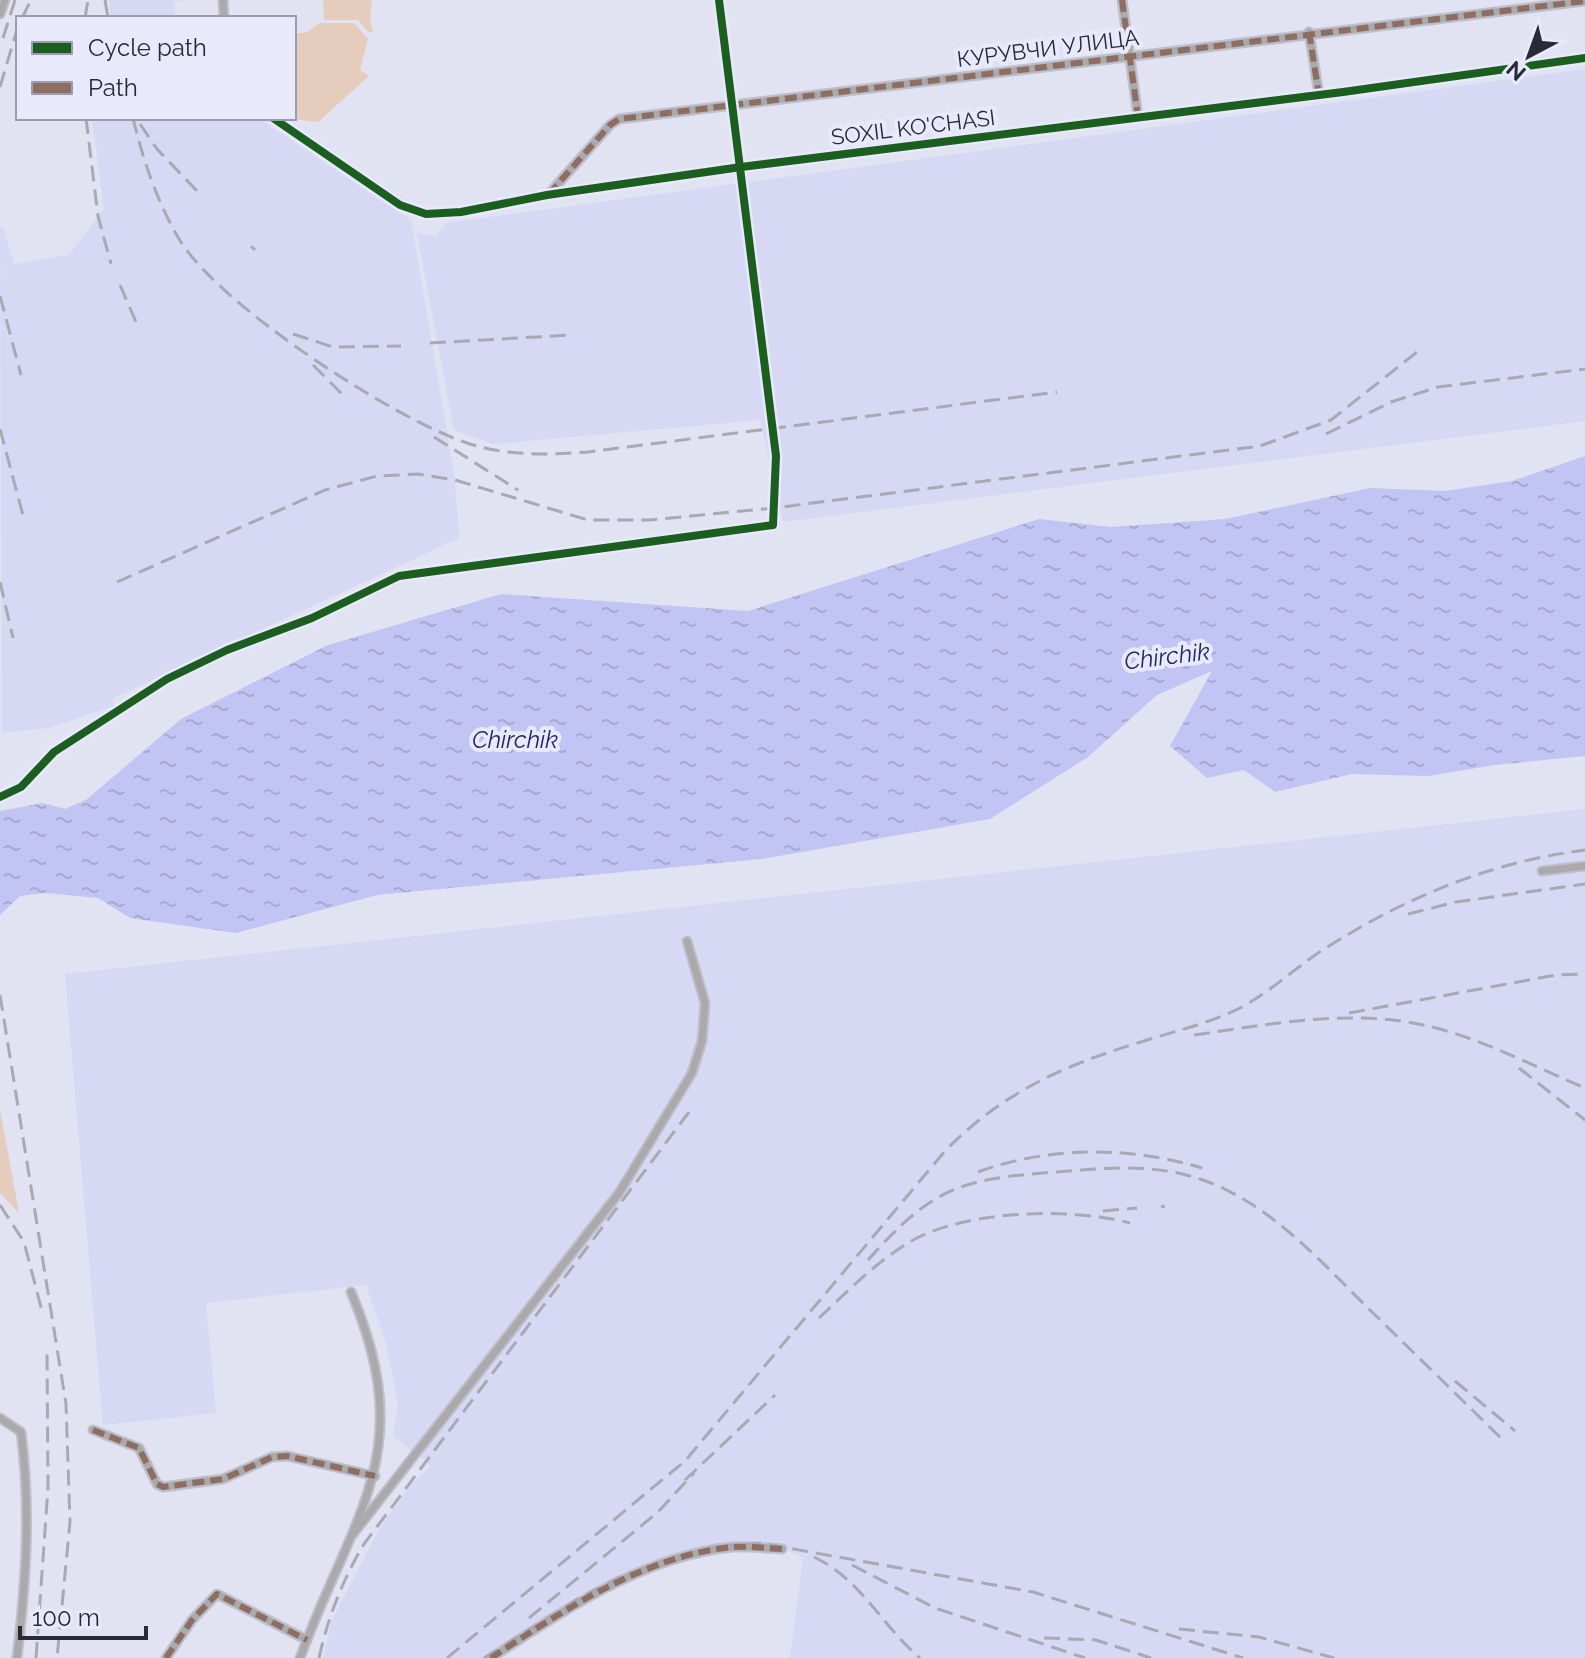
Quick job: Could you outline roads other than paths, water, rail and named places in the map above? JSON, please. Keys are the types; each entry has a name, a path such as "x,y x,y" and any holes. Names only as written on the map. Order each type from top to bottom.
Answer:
{"street":[{"path":"0,14 5,0"},
{"path":"0,797 21,787 54,752 167,679 227,650 312,618 399,576 773,525 776,456 740,191 741,167 719,0"},
{"path":"1122,0 1138,117"},
{"name":"КУРУВЧИ УЛИЦА","path":"547,195 610,125 619,119 1309,32 1585,1"},
{"path":"1309,32 1319,95"},
{"name":"SOXIL KO'CHASI","path":"276,120 413,211 461,212 547,195 741,167 1319,95 1585,58"},
{"path":"1542,871 1585,866"},
{"path":"353,1534 619,1193 692,1073 702,1041 705,1003 687,941"},
{"path":"300,1658 327,1586 353,1534 375,1476 382,1430 380,1385 369,1337 351,1292"},
{"path":"0,1418 21,1432 29,1521 17,1658"},
{"path":"93,1430 139,1448 157,1484 163,1487 223,1479 272,1457 287,1456 375,1476"},
{"path":"491,1658 575,1603 661,1564 732,1547 782,1549"},
{"path":"166,1658 192,1620 217,1594 307,1640"}],"water":[{"name":"Chirchik","path":"1585,456 1585,756 1495,765 1428,776 1352,774 1275,792 1244,770 1207,778 1170,746 1212,671 1157,695 1088,757 990,819 762,859 377,895 236,933 130,918 98,898 46,893 20,896 0,915 0,811 43,803 65,809 86,800 181,719 328,645 501,594 748,611 1039,519 1111,527 1225,519 1370,488 1445,491 1512,481"}],"railway":[{"path":"3,38 15,0"},
{"path":"23,16 31,0"},
{"path":"85,16 88,0"},
{"path":"105,0 108,16"},
{"path":"0,87 16,33"},
{"path":"86,120 98,216 111,264"},
{"path":"134,120 158,198 181,242 202,268 270,328 312,358 397,411 467,443 527,454 588,452 1057,392"},
{"path":"140,124 157,149 197,191"},
{"path":"251,246 255,250"},
{"path":"120,285 136,322"},
{"path":"0,296 21,375"},
{"path":"293,334 333,347 401,346"},
{"path":"430,343 572,335"},
{"path":"117,582 325,490 377,476 418,474 455,480 588,520 649,520 774,508 1260,446 1331,420 1417,352"},
{"path":"313,365 344,396"},
{"path":"1326,434 1391,402 1438,387 1585,369"},
{"path":"0,429 24,519"},
{"path":"434,437 518,490"},
{"path":"0,582 13,638"},
{"path":"447,1658 685,1461 945,1151 990,1112 1037,1082 1088,1060 1236,1010 1326,948 1418,898 1450,884 1516,863 1585,850"},
{"path":"1408,914 1456,902 1585,884"},
{"path":"1349,1013 1556,975 1585,974"},
{"path":"0,995 66,1404 70,1522 57,1658"},
{"path":"1194,1035 1331,1018 1386,1019 1457,1034 1585,1088"},
{"path":"1519,1068 1585,1120"},
{"path":"319,1658 337,1599 364,1544 689,1112"},
{"path":"978,1172 1033,1157 1090,1152 1147,1156 1202,1168"},
{"path":"868,1260 911,1216 931,1202 950,1191 995,1178 1110,1168 1164,1171 1200,1179 1249,1202 1292,1235 1505,1442"},
{"path":"0,1205 24,1242 43,1315"},
{"path":"1161,1207 1165,1206"},
{"path":"1103,1211 1137,1208"},
{"path":"819,1318 884,1260 930,1232 986,1218 1016,1215 1077,1215 1130,1223"},
{"path":"36,1658 48,1488 47,1351"},
{"path":"1455,1381 1515,1431"},
{"path":"685,1480 775,1395"},
{"path":"529,1618 658,1512 694,1473"},
{"path":"484,1658 581,1597 626,1574 713,1548 760,1543 1033,1592 1243,1658"},
{"path":"814,1557 858,1590 920,1658"},
{"path":"852,1565 935,1608 1085,1658"},
{"path":"1179,1629 1259,1637 1334,1658"},
{"path":"1044,1638 1096,1640 1151,1658"}]}
